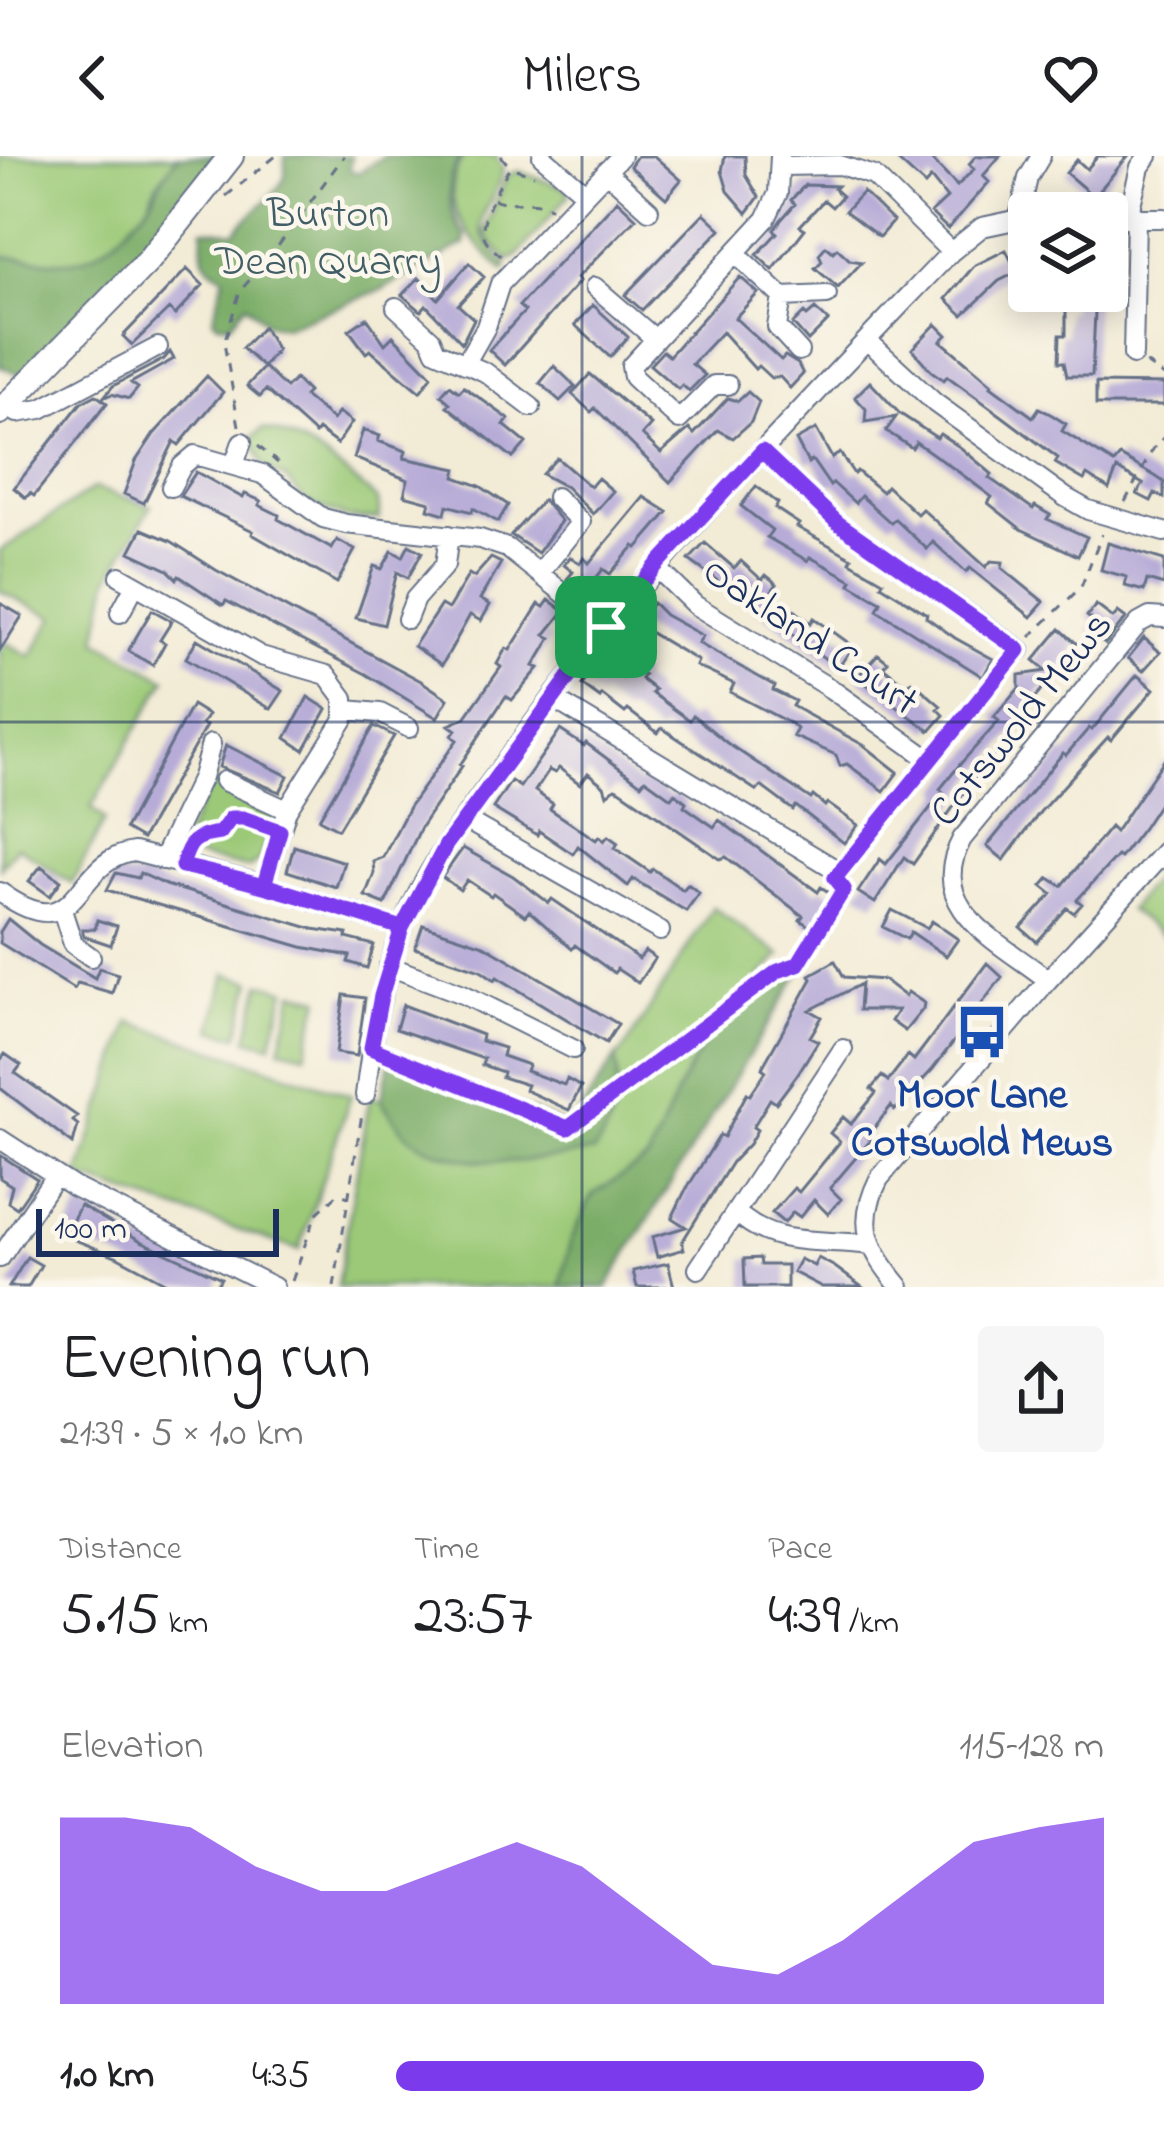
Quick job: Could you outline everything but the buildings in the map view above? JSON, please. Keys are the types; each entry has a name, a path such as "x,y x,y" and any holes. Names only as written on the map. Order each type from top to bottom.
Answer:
{"main road":[{"path":"3,409 148,262 231,156"}],"street":[{"path":"465,364 486,327 500,284 621,156"},
{"path":"1027,192 1028,178 1041,156"},
{"path":"1133,355 1136,218 1130,208 1140,166 1148,156"},
{"path":"728,385 714,385 679,421 633,377 631,366 773,206 781,161 840,165 874,176 951,252"},
{"path":"539,166 585,193"},
{"path":"606,171 649,210"},
{"path":"1128,218 1164,218"},
{"path":"365,1095 367,1061 402,928 429,872 552,698 656,566 951,252 982,227 1008,221"},
{"path":"735,253 782,296 827,296"},
{"path":"595,287 653,338"},
{"path":"782,296 777,327 799,351"},
{"path":"396,307 431,339 436,351 506,386 531,407"},
{"path":"867,340 935,404 1065,497 1164,532"},
{"path":"3,409 17,413 41,409 158,346"},
{"path":"234,465 242,442"},
{"path":"762,451 838,523 1019,650"},
{"path":"171,487 182,466 195,455 273,480 323,518 507,548 606,627"},
{"path":"541,572 581,522 556,497"},
{"path":"407,619 415,599 445,565 449,535"},
{"name":"Oakland Court","path":"656,566 695,605 831,689 929,759"},
{"path":"120,613 128,581 261,656 326,675 336,683 346,710"},
{"name":"Cotswold Mews","path":"1048,980 965,914 953,899 952,858 962,838 1139,623 1150,617 1164,618"},
{"path":"552,698 794,851 840,872"},
{"path":"346,710 380,713 409,728"},
{"path":"264,885 287,810 346,710"},
{"path":"162,860 202,777 212,744"},
{"path":"224,781 287,810"},
{"path":"464,819 660,931"},
{"path":"2,898 32,911 62,910 99,866 114,854 134,852 264,885 402,928"},
{"path":"900,1287 870,1245 867,1225 871,1200 886,1168 1164,852"},
{"path":"608,927 619,909"},
{"path":"62,910 74,944 91,957"},
{"path":"389,966 463,994 573,1049"},
{"path":"543,1058 553,1038"},
{"path":"709,1263 736,1212 843,1049"},
{"path":"0,1139 55,1176 283,1284"},
{"path":"0,1258 55,1176"},
{"path":"736,1212 757,1230 778,1238 870,1245"}],"path":[{"path":"192,208 209,211 276,156"},
{"path":"242,442 224,343 240,291 344,156"},
{"path":"501,156 510,167"},
{"path":"510,167 539,166"},
{"path":"510,167 482,228 483,238 515,269"},
{"path":"494,199 507,205 546,203 562,217"},
{"path":"1133,355 1164,376"},
{"path":"367,1061 568,1128 778,971 798,964 844,889 835,878 1019,650 1081,586 1104,531 1164,437"},
{"path":"182,866 188,844 197,836 220,833 231,818 280,831"},
{"path":"334,1287 365,1095"},
{"path":"283,1284 316,1214 339,1193 348,1197"}],"green space":[{"path":"0,156 178,156 156,185 148,206 113,243 67,263 0,256"},
{"path":"178,156 219,156 138,259 24,376 0,366 0,256 69,261 97,252 147,207"},
{"name":"Burton Dean Quarry","path":"285,156 351,156 349,169 358,173 384,156 461,156 452,175 450,196 465,244 382,290 285,327 267,324 246,304 230,324 218,323 213,318 224,277 204,258 203,229 235,232 282,182"},
{"path":"464,156 496,156 503,169 481,228 507,265 504,271 469,233 454,204 455,173"},
{"path":"518,171 567,189 569,195 509,260 485,231 507,176"},
{"path":"263,429 295,440 338,467 378,500 380,519 348,518 306,502 287,480 263,466 251,438"},
{"path":"94,488 151,506 109,579 97,640 166,679 91,808 105,820 72,883 17,846 0,868 0,640 31,656 54,617 0,591 0,551"},
{"path":"211,779 277,811 260,860 248,868 178,853"},
{"path":"1164,865 1164,937 1129,910"},
{"path":"713,907 780,955 709,1034 680,1086 607,1287 337,1287 370,1096 381,1099 392,1054 570,1127"},
{"path":"778,971 800,972 607,1287 560,1287 572,1238 592,1195 648,1159 709,1034 741,995"},
{"path":"226,974 252,981 238,1036 212,1030"},
{"path":"261,983 286,990 271,1045 247,1039"},
{"path":"294,992 320,998 306,1054 280,1048"},
{"path":"130,1022 351,1095 299,1250 78,1177"},
{"path":"392,1054 570,1127 616,1057 615,1107 594,1152 499,1162 452,1156 410,1137 381,1100"}],"place":[{"name":"Moor Lane Cotswold Mews","path":"982,1032"}],"route":[{"path":"606,627 446,845 402,928 264,885 280,831 243,818 231,818 220,833 197,836 188,844 182,866 264,885 293,894 402,928 371,1048 568,1128 778,971 798,964 844,889 835,878 1019,650 838,523 762,451 606,627"}]}
